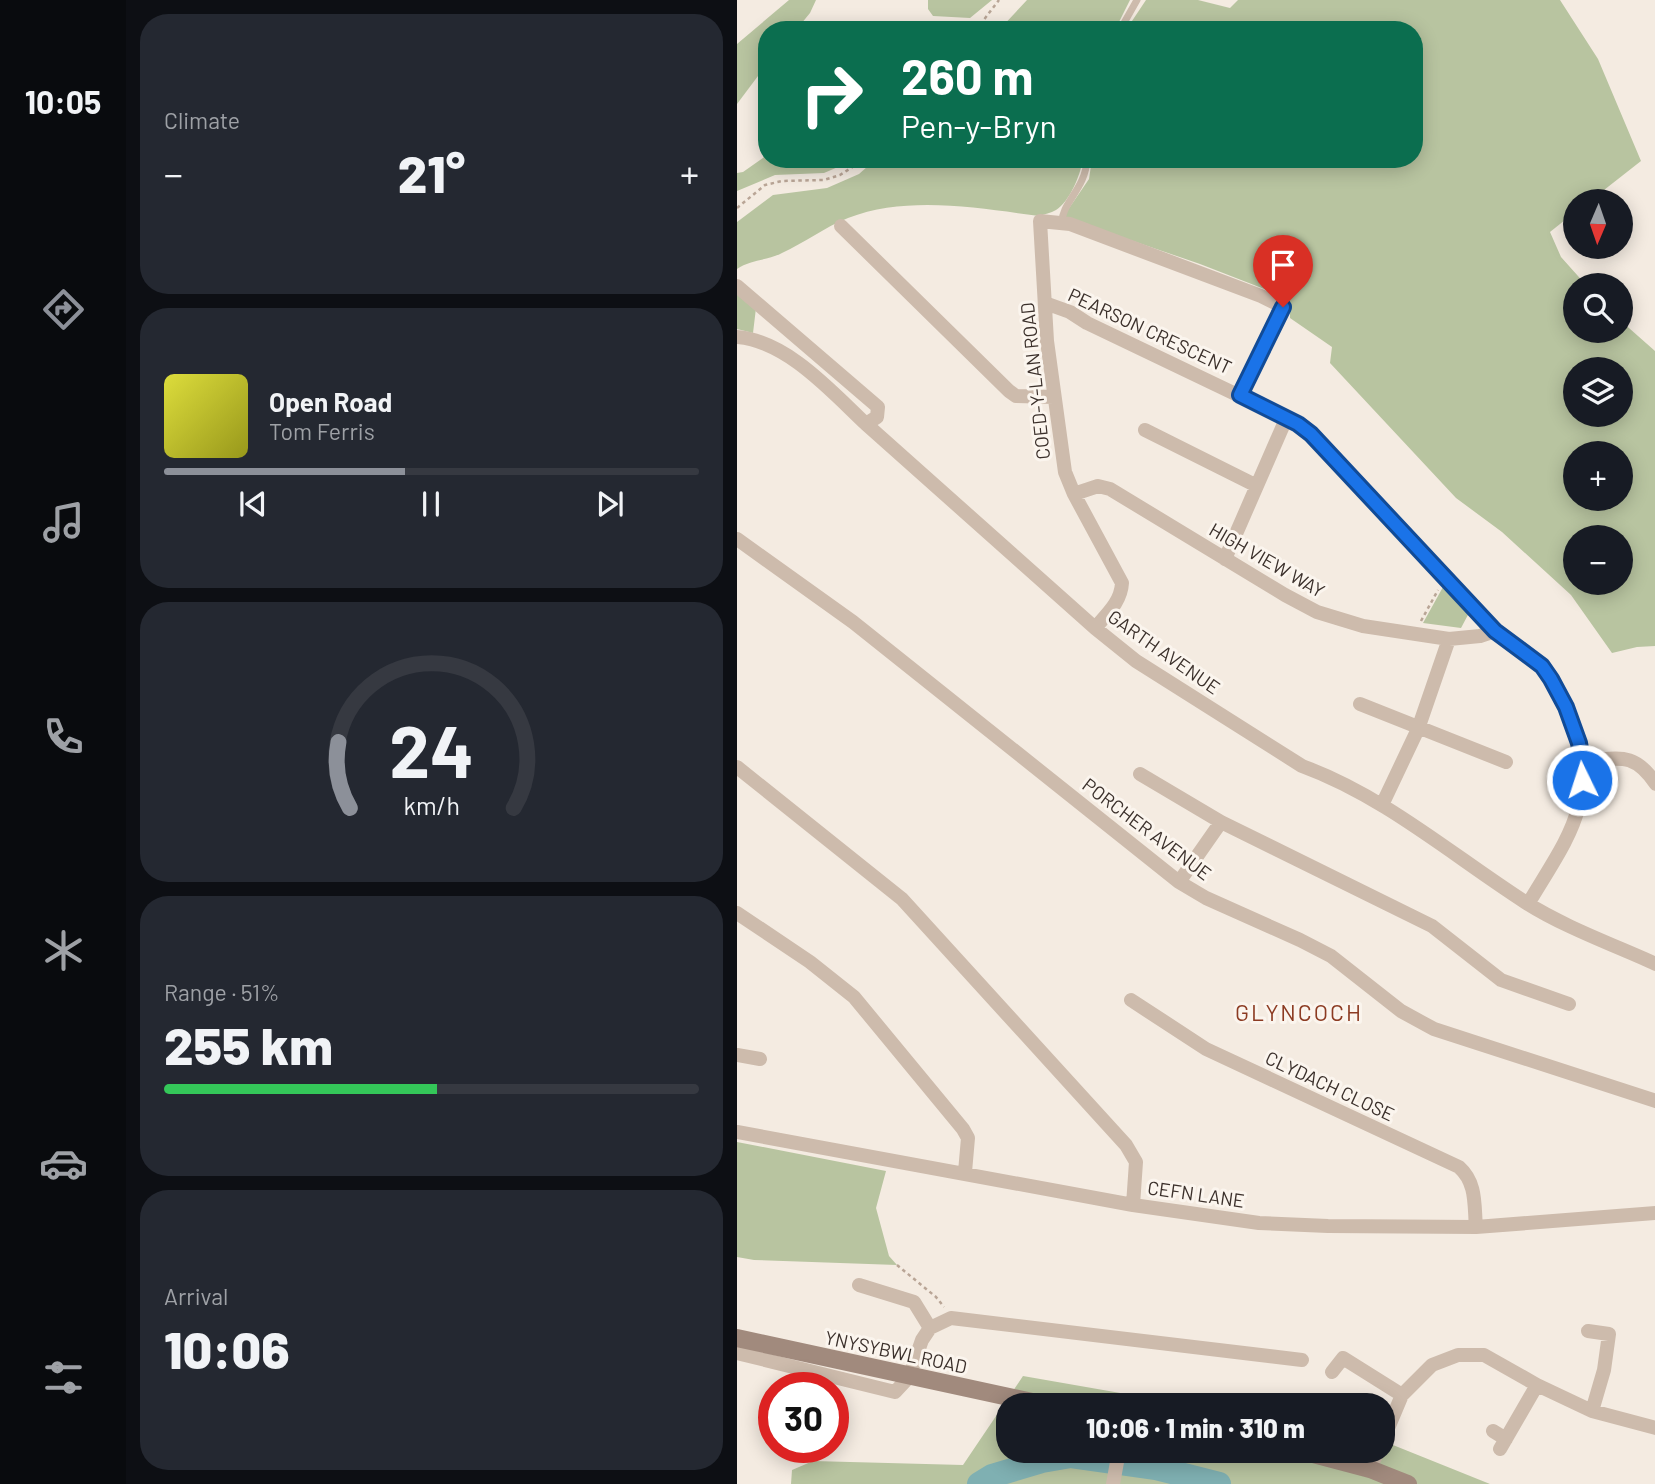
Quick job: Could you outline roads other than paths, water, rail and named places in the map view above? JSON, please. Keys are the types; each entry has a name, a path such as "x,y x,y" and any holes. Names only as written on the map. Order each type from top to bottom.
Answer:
{"main road":[{"name":"YNYSYBWL ROAD","path":"737,1338 996,1395"},
{"path":"1347,1463 1408,1484"}],"street":[{"name":"COED-Y-LAN ROAD","path":"1066,224 1040,222 1054,397 1065,472 1122,583 1118,601 1095,628"},
{"path":"1066,224 1261,296 1283,307 1240,395"},
{"path":"841,226 1009,391 1016,396 1054,397"},
{"path":"737,286 878,407 877,416 866,424"},
{"name":"PEARSON CRESCENT","path":"1045,303 1069,312 1086,323 1298,424 1311,434 1495,631 1542,666 1566,707 1579,743 1582,761 1578,816 1528,904"},
{"name":"GARTH AVENUE","path":"737,337 760,342 801,364 1095,628 1136,661 1302,766 1331,777 1382,804 1528,904 1655,964"},
{"path":"1225,559 1286,419"},
{"path":"1145,430 1255,485"},
{"name":"HIGH VIEW WAY","path":"1074,494 1098,486 1110,489 1317,612 1363,626 1449,639 1480,636 1495,631"},
{"name":"PORCHER AVENUE","path":"737,539 853,622 1179,882 1206,898 1331,956 1401,1011 1434,1029 1655,1101"},
{"path":"1382,804 1418,729 1449,639"},
{"path":"1360,704 1506,762"},
{"path":"1582,761 1633,760 1645,768 1655,783"},
{"path":"737,767 903,899 1133,1154 1136,1161 1133,1205"},
{"path":"1140,774 1221,822 1432,926 1501,980 1569,1004"},
{"path":"1179,882 1221,822"},
{"path":"737,913 833,980 871,1014 963,1129 967,1138 965,1172"},
{"name":"CLYDACH CLOSE","path":"1131,1000 1206,1049 1459,1167 1469,1176 1473,1186 1476,1227"},
{"path":"737,1055 760,1059"},
{"name":"CEFN LANE","path":"737,1132 1133,1205 1259,1223 1476,1227 1655,1213"},
{"path":"859,1285 914,1302 930,1328"},
{"path":"737,1353 895,1392 909,1377 930,1328 951,1318 1302,1360"},
{"path":"1588,1331 1609,1334 1604,1370 1592,1411"},
{"path":"1395,1412 1402,1395 1432,1365 1458,1355 1484,1355 1537,1385 1592,1411 1655,1428"},
{"path":"1332,1372 1343,1358 1402,1395"},
{"path":"1500,1440 1537,1385"},
{"path":"1113,1484 1117,1463"},
{"path":"1370,1469 1373,1463"}],"lane":[{"path":"1125,21 1137,0"},
{"path":"1066,224 1063,210 1081,186 1085,168"}],"waterway":[{"path":"979,1484 992,1476 1042,1461 1071,1456 1156,1468 1219,1484"}],"district":[{"name":"GLYNCOCH","path":"1299,1013"}]}
